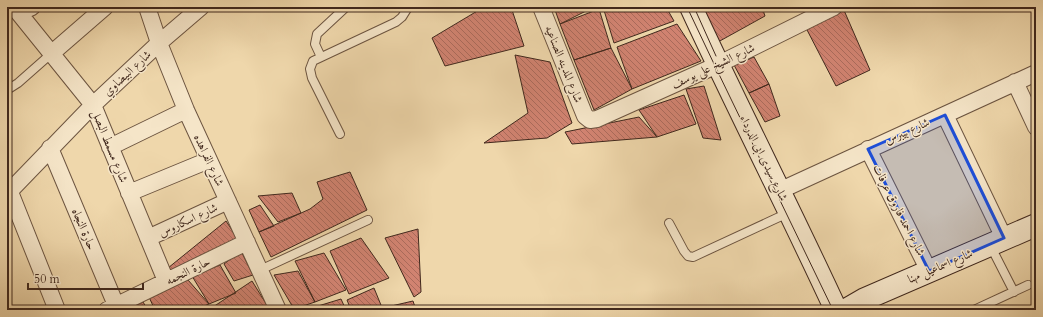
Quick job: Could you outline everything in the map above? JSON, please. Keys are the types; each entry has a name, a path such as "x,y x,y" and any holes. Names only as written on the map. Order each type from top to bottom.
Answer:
{"main road":[{"name":"شارع سيدى ابى الدرداء","path":"691,7 717,65 790,212 836,310"},
{"name":"شارع اسماعيل مهنا","path":"846,310 864,298 1036,225"}],"street":[{"path":"52,53 105,7"},
{"name":"شارع الفراهده","path":"147,7 159,43 186,110 278,310"},
{"name":"شارع البيضاوي","path":"8,193 93,105 159,43 201,7"},
{"name":"شارع المدينه الصناعيه","path":"541,7 584,116 590,120"},
{"name":"شارع الشيخ على يوسف","path":"590,120 598,119 717,65 834,7"},
{"name":"شارع مسمط البصل","path":"21,9 52,53 93,105 166,281"},
{"name":"شارع بيبرس","path":"779,191 1036,73"},
{"path":"1015,82 1036,127"},
{"path":"110,147 186,110"},
{"path":"945,115 997,242"},
{"name":"حارة النجاه","path":"50,148 114,309"},
{"name":"شارع احمد فاروق عرفات","path":"868,149 929,271"},
{"path":"129,193 209,160"},
{"path":"8,193 57,310"},
{"name":"شارع اسكاروس","path":"148,238 228,201"},
{"name":"حارة النجمه","path":"114,309 166,281 247,242"}],"lane":[{"path":"321,57 315,44 317,34 346,7"},
{"path":"340,134 311,74 310,69 313,61 396,22 402,17 407,7"},
{"path":"7,90 18,83 52,53"},
{"path":"669,223 684,251 688,256 693,257 790,212"},
{"path":"260,270 368,220"},
{"path":"997,242 1014,292"},
{"path":"974,310 1028,286"}],"highlighted area":[{"path":"945,115 1004,238 929,271 868,149"}],"building":[{"path":"484,7 511,7 524,46 445,66 432,38"},
{"path":"554,7 594,7 560,24"},
{"path":"603,7 666,7 674,21 614,43"},
{"path":"701,7 762,7 765,16 718,42"},
{"path":"843,8 870,70 836,86 805,26"},
{"path":"599,9 611,48 574,60 560,24"},
{"path":"677,24 701,61 632,89 617,47"},
{"path":"611,48 632,89 594,110 574,60"},
{"path":"515,55 550,62 572,123 547,138 484,143 528,113"},
{"path":"754,57 769,84 749,93 734,65"},
{"path":"769,84 780,116 765,122 749,93"},
{"path":"704,86 721,140 703,138 686,89"},
{"path":"684,95 696,124 657,137 639,110"},
{"path":"639,117 657,137 572,144 565,132"},
{"path":"350,172 367,210 271,257 259,232 310,209 323,199 317,182"},
{"path":"292,193 301,213 278,222 258,196"},
{"path":"260,205 274,226 259,232 249,210"},
{"path":"226,221 238,239 173,273 168,268"},
{"path":"418,229 421,292 414,297 385,238"},
{"path":"361,238 389,278 349,294 330,251"},
{"path":"241,251 253,275 234,281 224,264"},
{"path":"324,253 346,290 315,302 295,261"},
{"path":"220,265 236,293 209,304 192,276"},
{"path":"298,271 315,302 294,309 274,275"},
{"path":"188,280 209,304 194,310 155,310 148,295"},
{"path":"252,281 270,310 215,310 213,307"},
{"path":"374,288 383,310 351,310 347,300"},
{"path":"341,299 346,310 305,310"},
{"path":"413,301 416,310 388,310 387,307"},
{"path":"143,302 148,310 125,310 125,309"}],"tram line":[{"path":"687,7 833,310"},
{"path":"694,7 716,56"}]}
